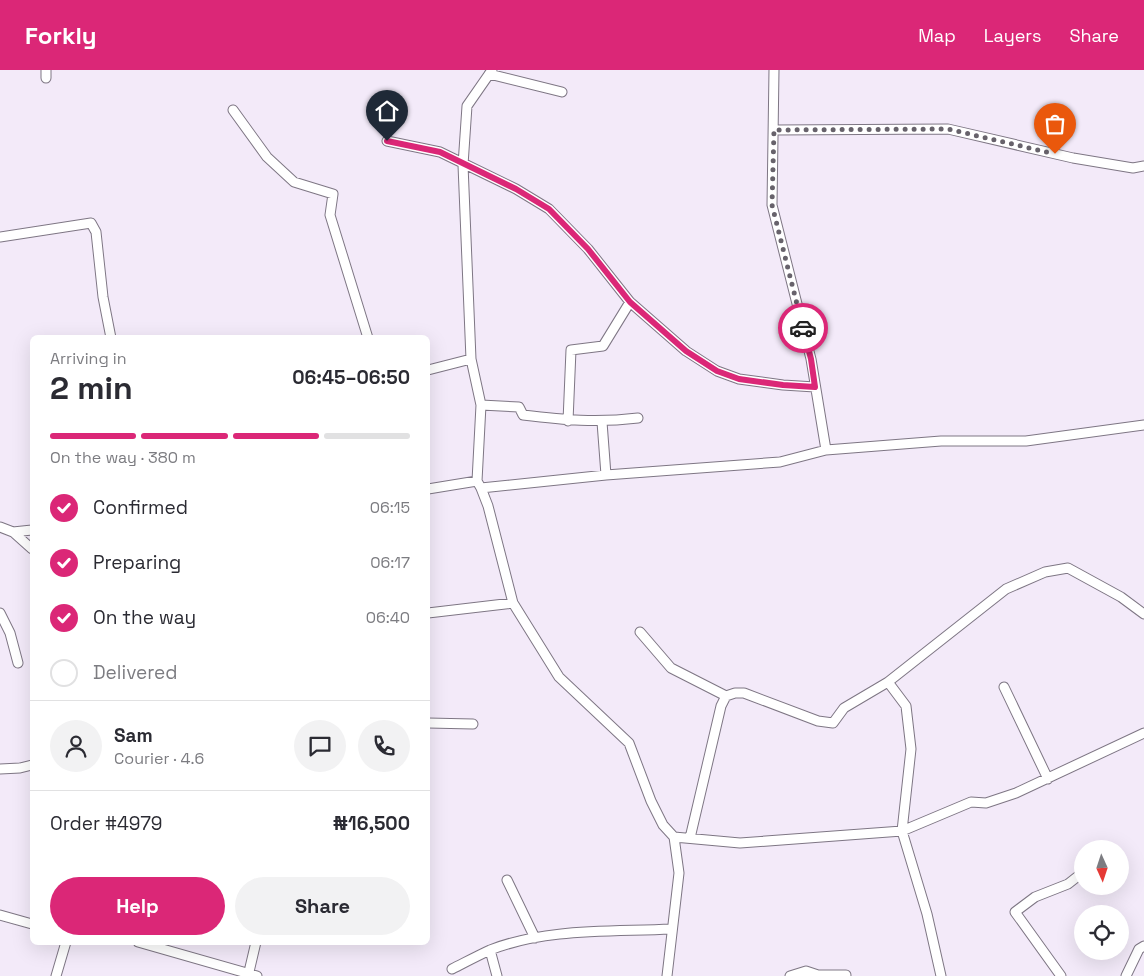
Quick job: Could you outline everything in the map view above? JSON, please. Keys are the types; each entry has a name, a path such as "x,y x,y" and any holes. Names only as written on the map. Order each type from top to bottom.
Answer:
{"street":[{"path":"774,70 772,205 811,359 821,410 826,450"},
{"path":"562,92 490,72 467,106 463,164 471,358 481,405 479,485 488,506 513,603 559,677 629,743 651,801 663,825 674,837 679,873 667,976"},
{"path":"233,110 267,157 294,182 333,194 330,215 367,335"},
{"path":"774,130 948,129 1073,158 1133,168 1144,166"},
{"path":"387,141 440,152 516,189 549,209 594,257 630,302 686,351 717,371 739,379 815,387"},
{"path":"0,237 91,223 96,232 103,297 110,335"},
{"path":"568,421 571,350 603,346 630,302"},
{"path":"430,369 471,358"},
{"path":"481,405 519,407 523,415 568,421 602,422 638,418"},
{"path":"602,422 606,475"},
{"path":"430,489 780,462 826,450 941,441 1026,440 1144,425"},
{"path":"0,527 13,532 30,547"},
{"path":"13,532 30,530"},
{"path":"690,838 721,706 726,696 744,693 818,721 833,723 844,708 888,682 1006,590 1045,572 1068,568 1121,597 1144,614"},
{"path":"430,613 513,603"},
{"path":"0,613 10,633 18,663"},
{"path":"640,632 671,668 726,696"},
{"path":"888,682 906,706 911,749 902,831 927,914 941,976"},
{"path":"1004,687 1048,779"},
{"path":"430,723 473,724"},
{"path":"674,837 740,843 902,831 971,802 986,803 1001,799 1048,779 1144,733"},
{"path":"0,769 30,766"},
{"path":"1061,976 1015,912 1035,897 1068,884 1074,879"},
{"path":"507,880 535,938"},
{"path":"0,915 30,923"},
{"path":"452,969 490,950 535,938 577,933 671,930"},
{"path":"56,976 65,945"},
{"path":"148,945 251,975 256,945"},
{"path":"1126,976 1139,949 1144,946"},
{"path":"490,950 497,976"},
{"path":"790,976 806,971 818,975 846,975"}],"way so far":[{"path":"803,328 772,205 774,130 948,129 1055,154"}],"route":[{"path":"387,141 440,152 516,189 549,209 588,249 620,286 630,302 686,351 717,371 739,379 815,387 811,359 803,328"}]}
